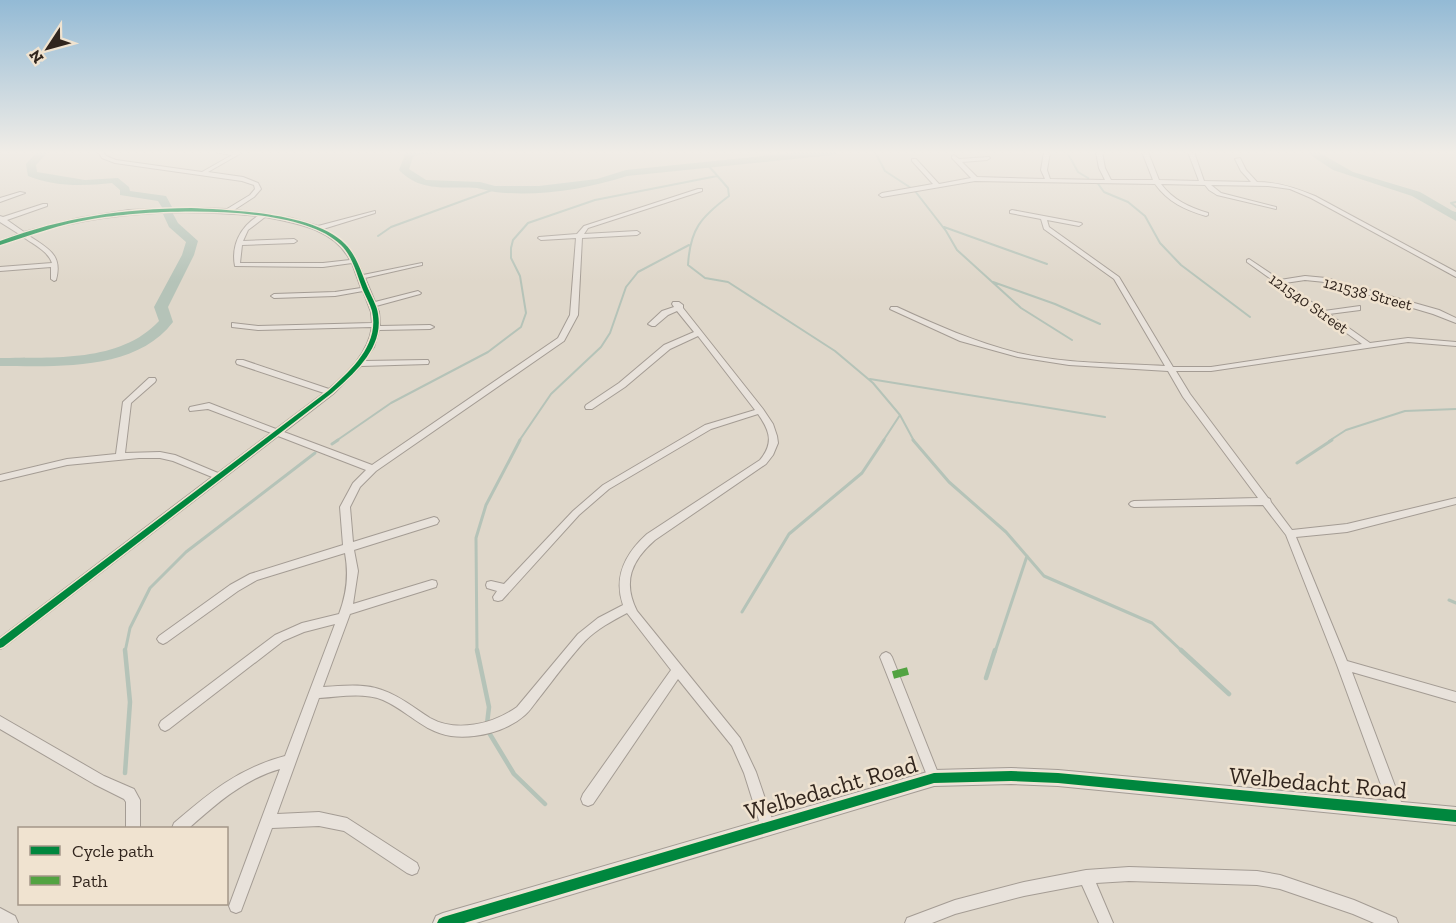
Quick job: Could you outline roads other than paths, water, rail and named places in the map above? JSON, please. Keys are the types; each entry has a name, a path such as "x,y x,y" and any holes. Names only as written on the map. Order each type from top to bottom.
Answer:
{"street":[{"path":"0,200 15,195"},
{"path":"227,212 253,195"},
{"path":"236,906 344,614 353,578 345,507 356,485 373,469 561,339 574,315 579,236 585,227 684,195"},
{"path":"1167,195 1175,203 1206,214"},
{"path":"1222,195 1274,208"},
{"path":"1310,195 1456,275"},
{"path":"1,219 45,205"},
{"path":"0,243 23,234 72,221 155,210 264,214 295,220 319,228 339,240 354,261 361,277 372,305 376,326 369,349 359,364 330,392 0,644"},
{"path":"319,228 373,212"},
{"path":"1012,212 1079,224"},
{"path":"264,214 243,229 237,264 240,266 323,265 354,261"},
{"path":"1043,217 1046,228 1117,278 1190,401 1290,534 1343,665 1396,810"},
{"path":"1,219 50,252 54,258 54,279"},
{"path":"541,238 637,233"},
{"path":"240,243 294,242"},
{"name":"121540 Street","path":"1249,261 1369,346"},
{"path":"361,277 420,264"},
{"path":"0,269 55,266"},
{"name":"121538 Street","path":"1278,282 1305,278 1334,282 1437,312 1456,321"},
{"path":"274,296 290,298 365,289"},
{"path":"372,305 418,293"},
{"path":"651,324 678,306 760,411 774,434 772,448 767,457 651,537 637,550 627,566 623,586 628,607 723,724 742,754 767,825"},
{"path":"910,306 898,311 963,339 1018,355 1069,363 1211,369 1417,339 1456,344"},
{"path":"1322,313 1357,308"},
{"path":"236,325 258,328 430,327"},
{"path":"589,407 601,404 667,346 699,333"},
{"path":"240,362 330,392"},
{"path":"359,364 425,362"},
{"path":"120,456 127,402 152,380"},
{"path":"193,409 209,406 373,469"},
{"path":"491,585 501,593 576,513 606,487 708,427 760,411"},
{"path":"0,478 67,462 120,456 166,456 218,476"},
{"path":"1134,504 1267,501"},
{"path":"1290,534 1347,528 1456,501"},
{"path":"163,639 214,596 266,572 434,520"},
{"path":"165,725 279,638 302,627 432,584"},
{"path":"315,693 370,692 386,697 441,728 458,730 489,727 510,719 521,711 587,632 628,607"},
{"path":"886,657 934,778"},
{"path":"1343,665 1456,697"},
{"path":"588,799 678,669"},
{"path":"0,722 99,780 129,794 133,804 133,827"},
{"path":"180,827 237,780 265,767 289,761"},
{"name":"Welbedacht Road","path":"443,923 767,825 934,778 1011,776 1058,778 1456,816"},
{"path":"268,821 319,819 347,825 412,868"},
{"path":"912,923 956,907 1024,889 1086,877 1129,874 1257,878 1298,887 1391,923"},
{"path":"1086,877 1106,923"},
{"path":"0,918 8,923"}],"waterway":[{"path":"140,195 162,198 167,207"},
{"path":"378,236 391,227 478,195"},
{"path":"336,441 391,403 488,352 521,327 526,313 520,276 511,258 511,248 513,240 528,223 595,200 620,195"},
{"path":"729,195 704,218 694,233 688,265 705,278 728,282 835,351 873,383 900,415"},
{"path":"918,195 946,231 957,250 1021,308 1072,340"},
{"path":"1111,195 1128,202 1145,216 1160,243 1181,265 1250,317"},
{"path":"1418,195 1456,218"},
{"path":"1456,202 1451,203 1456,207"},
{"path":"1445,211 1456,213"},
{"path":"0,362 66,361 114,354 135,347 153,336 166,322 161,307 188,255 192,241 173,225 168,214"},
{"path":"944,227 1047,264"},
{"path":"519,441 551,394 601,347 610,333 626,287 638,272 689,245"},
{"path":"993,282 1055,304 1100,324"},
{"path":"870,379 1105,417"},
{"path":"1329,441 1346,430 1405,411 1456,409"},
{"path":"883,441 900,415"},
{"path":"900,415 914,441"},
{"path":"332,444 338,440"},
{"path":"477,652 476,538 486,505 520,440"},
{"path":"742,612 789,534 862,473 884,440"},
{"path":"913,440 949,482 1006,532 1027,556"},
{"path":"1297,463 1332,440"},
{"path":"125,651 130,628 150,588 186,552 315,453"},
{"path":"995,652 1027,556"},
{"path":"1027,556 1044,576 1152,623 1183,652"},
{"path":"1449,600 1456,603"},
{"path":"477,650 489,707 487,724"},
{"path":"986,678 995,650"},
{"path":"1181,650 1229,694"},
{"path":"125,651 130,702 125,773"},
{"path":"488,731 514,774 545,804"}]}
